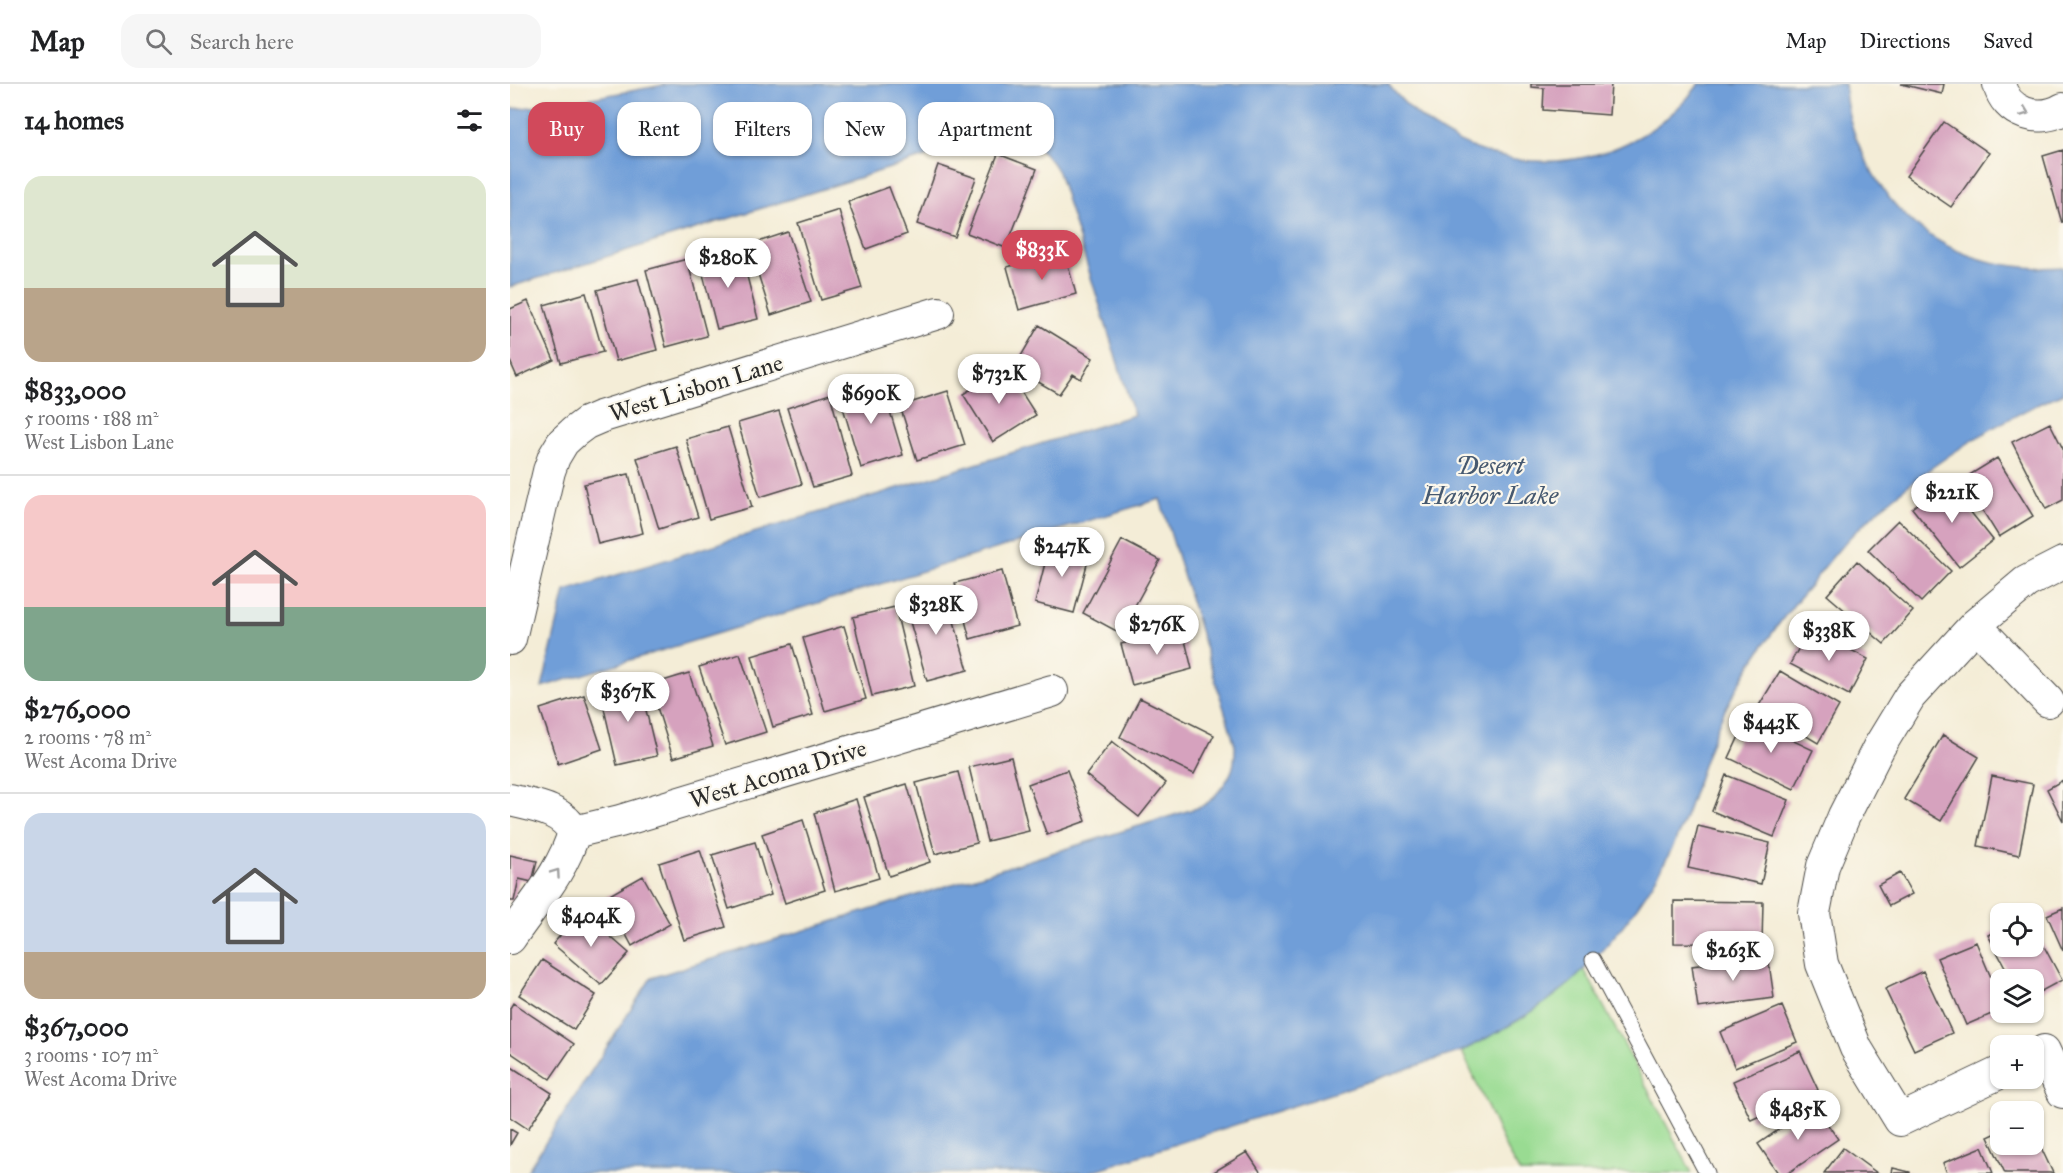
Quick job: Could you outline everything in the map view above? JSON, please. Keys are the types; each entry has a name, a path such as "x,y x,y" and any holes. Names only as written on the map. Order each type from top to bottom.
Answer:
{"street":[{"path":"1999,84 2007,101 2018,110 2030,115 2042,116 2063,109"},
{"name":"West Lisbon Lane","path":"510,639 549,471 563,442 586,423 938,313"},
{"path":"1990,1077 1900,1120 1856,1048 1822,964 1814,913 1823,866 1844,816 1879,747 1910,696 1975,625 2026,582 2063,563"},
{"path":"1975,625 2048,701"},
{"name":"West Acoma Drive","path":"574,832 620,821 1053,691"},
{"path":"510,800 545,809 558,815 569,823 574,832 569,851 560,867 510,938"},
{"path":"2047,1050 2063,1092"}],"lane":[{"path":"1593,960 1707,1173"}],"green space":[{"path":"1584,969 1692,1173 1520,1173 1509,1155 1462,1051 1542,1005"}],"water":[{"name":"Desert Harbor Lake","path":"669,84 1388,84 1421,118 1459,142 1501,156 1544,161 1587,157 1629,142 1666,118 1699,84 1845,84 1851,122 1865,158 1881,186 1900,210 1922,230 1946,245 1973,257 2001,264 2063,267 2063,393 2006,421 1926,472 1876,512 1842,546 1775,629 1743,678 1717,728 1675,842 1658,875 1627,921 1604,949 1556,995 1517,1021 1462,1051 1087,1173 526,1173 651,978 1200,807 1211,800 1230,775 1235,745 1160,499 542,687 565,591 1134,415 1058,172 1047,156 1054,156 1054,102 918,102 918,156 928,156 510,287 510,109 528,107 528,156 605,156 605,102 570,102"}],"building":[{"path":"1531,84 1611,84 1609,115 1543,110 1544,88 1531,87"},
{"path":"1901,84 1944,84 1942,94"},
{"path":"1944,122 1989,153 1951,207 1906,176"},
{"path":"2063,150 2063,223 2062,223 2043,156"},
{"path":"997,156 1003,156 1037,169 1006,248 967,233"},
{"path":"938,165 976,178 955,237 917,224"},
{"path":"889,187 907,234 866,249 848,202"},
{"path":"839,210 862,288 821,300 798,223"},
{"path":"788,232 811,302 771,315 749,245"},
{"path":"740,249 758,319 717,329 699,259"},
{"path":"1064,251 1076,294 1019,310 1007,267"},
{"path":"687,259 707,336 666,347 646,270"},
{"path":"638,279 657,350 616,361 597,290"},
{"path":"586,293 603,352 561,363 544,305"},
{"path":"528,301 554,360 517,377 510,361 510,309"},
{"path":"1039,325 1093,358 1081,379 1073,374 1059,394 1014,368"},
{"path":"1006,368 1036,415 993,442 963,394"},
{"path":"881,381 903,455 861,468 839,394"},
{"path":"948,391 965,445 917,460 900,406"},
{"path":"830,394 852,476 813,487 787,408"},
{"path":"779,411 802,484 760,497 738,423"},
{"path":"2050,423 2063,449 2063,500 2046,509 2012,442"},
{"path":"728,427 752,507 709,519 686,439"},
{"path":"676,446 698,517 659,529 637,458"},
{"path":"1997,458 2033,516 1999,537 1963,479"},
{"path":"629,474 643,533 598,544 584,484"},
{"path":"1946,481 1993,540 1959,567 1912,508"},
{"path":"1898,520 1951,571 1921,602 1868,550"},
{"path":"1122,540 1160,560 1120,633 1083,613"},
{"path":"1050,543 1090,553 1074,613 1035,603"},
{"path":"1857,561 1913,611 1884,644 1827,595"},
{"path":"1002,571 1017,626 970,639 955,583"},
{"path":"945,590 968,670 927,681 904,601"},
{"path":"895,607 914,686 872,696 853,617"},
{"path":"844,626 866,699 825,711 803,638"},
{"path":"1182,628 1192,669 1132,685 1121,644"},
{"path":"1810,628 1868,659 1849,695 1790,664"},
{"path":"792,644 813,715 773,727 752,656"},
{"path":"740,654 766,732 725,745 699,667"},
{"path":"1780,671 1839,706 1818,743 1758,707"},
{"path":"689,673 713,746 673,758 650,685"},
{"path":"639,681 657,756 617,765 600,691"},
{"path":"584,695 602,749 558,764 540,709"},
{"path":"1140,698 1214,735 1194,774 1120,737"},
{"path":"1747,719 1813,750 1794,789 1729,758"},
{"path":"1943,735 1979,757 1941,821 1904,799"},
{"path":"1112,741 1166,783 1139,817 1086,775"},
{"path":"1011,757 1029,831 987,841 969,767"},
{"path":"1067,770 1086,821 1047,835 1028,784"},
{"path":"958,772 977,843 935,854 916,783"},
{"path":"1726,775 1789,800 1774,837 1712,811"},
{"path":"1992,776 2033,784 2019,855 1978,846"},
{"path":"2063,780 2063,821 2047,789"},
{"path":"907,784 930,862 889,876 864,797"},
{"path":"856,799 879,878 835,891 814,813"},
{"path":"803,820 825,890 785,903 762,834"},
{"path":"1698,826 1770,843 1761,884 1688,868"},
{"path":"755,842 771,895 729,909 712,855"},
{"path":"700,850 726,927 684,940 659,863"},
{"path":"510,855 537,861 532,882 519,879 514,901 510,901"},
{"path":"1900,873 1912,894 1889,906 1878,885"},
{"path":"643,876 670,924 632,946 606,897"},
{"path":"1674,901 1763,902 1762,944 1674,943"},
{"path":"2063,908 2063,951 2047,915"},
{"path":"581,911 629,953 601,985 553,944"},
{"path":"1976,942 1990,975 1990,1015 1966,1025 1937,958"},
{"path":"2044,947 2062,980 2044,990 2044,969 2006,969 2000,957 2044,957"},
{"path":"1768,956 1774,998 1698,1008 1692,966"},
{"path":"542,960 596,995 574,1030 519,995"},
{"path":"1923,971 1952,1033 1914,1050 1885,989"},
{"path":"513,1003 574,1044 550,1079 510,1052 510,1008"},
{"path":"1782,1006 1797,1042 1735,1068 1720,1032"},
{"path":"1800,1051 1818,1090 1751,1120 1733,1081"},
{"path":"510,1066 552,1093 528,1129 510,1117"},
{"path":"1814,1105 1838,1139 1788,1173 1778,1173 1758,1144"},
{"path":"510,1129 517,1133 510,1145"},
{"path":"1982,1147 1993,1173 1947,1173 1943,1163"},
{"path":"1843,1148 1877,1173 1824,1173"},
{"path":"1247,1152 1261,1173 1212,1173"},
{"path":"2044,1154 2053,1173 2005,1173 1996,1155"},
{"path":"1893,1168 1910,1172 1910,1173 1892,1173"}]}
